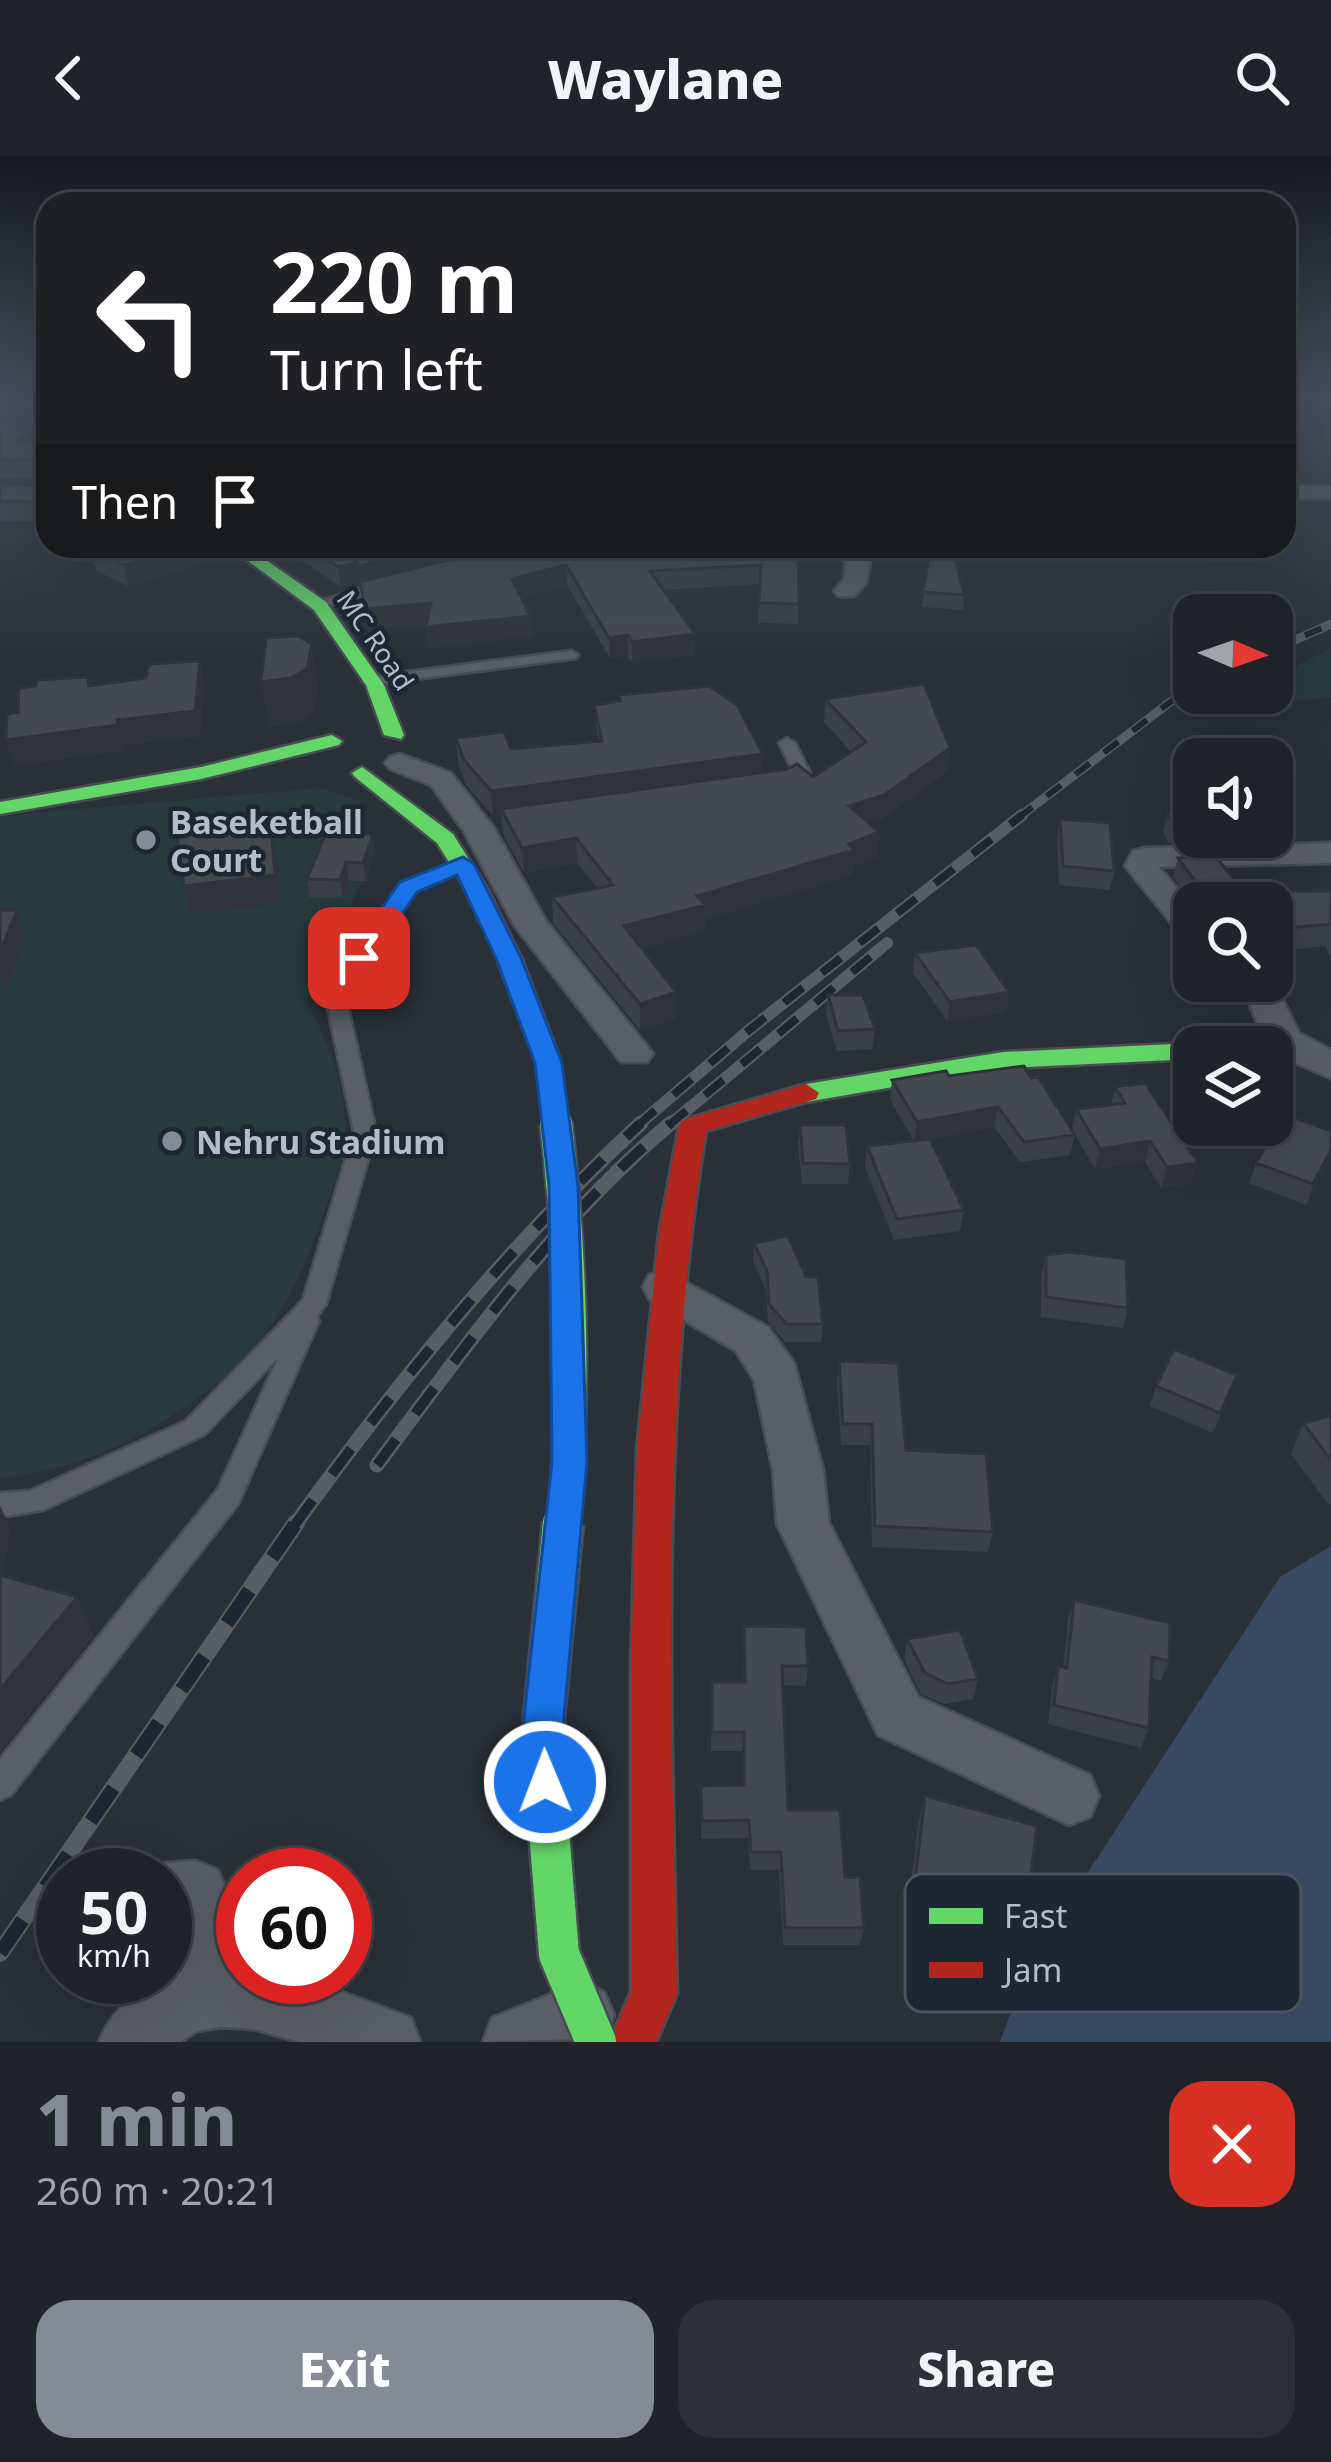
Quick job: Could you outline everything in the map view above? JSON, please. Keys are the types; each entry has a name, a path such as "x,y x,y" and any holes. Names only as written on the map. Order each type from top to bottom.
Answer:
{"main road":[{"name":"MC Road","path":"253,558 319,604 388,702 397,749 431,790 430,824 463,864 508,958 549,1063 563,1186 569,1462 544,1717 545,1782 559,1954 603,2033"},
{"path":"0,808 201,772 245,775 337,748 357,726 369,681"},
{"name":"MC Road","path":"337,748 397,749"},
{"path":"337,748 379,790 430,824"},
{"path":"362,773 397,749"},
{"path":"603,2033 654,1994 653,1451 673,1215 693,1126 882,1077 967,1062 1083,1051 1173,1052"}],"street":[{"path":"1296,493 1331,492"},
{"path":"846,591 854,583 857,558"},
{"path":"397,749 441,778 485,827 532,925 634,1054"},
{"path":"1173,903 1141,866 1144,858 1331,853"},
{"path":"1293,1045 1331,1066"},
{"path":"665,1287 752,1340 777,1376 798,1470 803,1524 898,1716 1069,1796"},
{"path":"192,1892 196,1892 196,1994"},
{"path":"132,2042 153,2016 196,1994 249,1993 387,2042"},
{"path":"516,2042 603,2033"}],"lane":[{"path":"319,604 410,579"},
{"path":"369,681 572,656"},
{"path":"759,789 779,786 802,773 787,743"},
{"path":"0,1784 228,1496 314,1304 365,1132 335,994 409,887 463,864"},
{"path":"0,1505 33,1502 195,1428 314,1304"}],"green space":[{"path":"1331,648 1331,697 1293,701 1293,672"},
{"name":"Nehru Stadium","path":"320,788 360,801 360,840 373,857 307,1000 337,1074 345,1134 335,1182 296,1282 260,1340 207,1391 176,1413 108,1450 36,1473 0,1478 0,816"}],"water":[{"path":"1331,1546 1331,2042 1000,2042 1011,2012 1301,2012 1301,1874 1087,1874 1280,1577"}],"building":[{"path":"36,485 36,502 0,501 0,486"},
{"path":"109,558 149,558 124,565"},
{"path":"324,558 389,558 358,566 357,562 338,567"},
{"path":"798,558 799,604 759,603 761,565 650,571 695,634 632,642 628,635 609,638 566,565 512,579 530,616 426,627 431,603 365,609 360,582 448,560"},
{"path":"929,558 955,558 964,595 923,592"},
{"path":"298,636 312,644 307,669 291,678 261,682 266,638"},
{"path":"200,661 195,711 6,740 7,714 18,712 19,688 36,686 36,680 88,677 89,686 146,678 149,664"},
{"path":"924,684 950,748 884,795 849,806 879,832 849,844 854,850 697,896 706,905 624,926 676,992 640,1004 552,897 613,885 576,838 522,848 501,809 797,764 813,777 866,742 825,699"},
{"path":"709,686 737,705 763,754 491,791 464,760 456,738 504,732 511,749 602,741 594,705 620,701 619,695"},
{"path":"1060,819 1110,823 1114,871 1063,866"},
{"path":"271,828 275,875 184,886 177,835"},
{"path":"326,833 373,834 363,863 346,862 340,880 307,879"},
{"path":"1178,858 1217,858 1236,882 1196,882"},
{"path":"1293,891 1331,891 1331,924 1293,928"},
{"path":"0,910 17,910 0,952"},
{"path":"976,945 1009,992 950,1002 915,953"},
{"path":"828,995 863,995 875,1029 838,1031"},
{"path":"1024,1066 1031,1078 1038,1077 1075,1135 1024,1142 998,1107 917,1122 892,1080 946,1071 949,1076"},
{"path":"1145,1083 1173,1125 1173,1146 1187,1146 1198,1163 1167,1167 1150,1141 1100,1149 1076,1109 1125,1103 1115,1087"},
{"path":"1293,1117 1331,1131 1331,1150 1313,1184 1256,1163 1266,1146 1293,1146"},
{"path":"800,1125 846,1125 850,1164 803,1163"},
{"path":"930,1139 964,1210 897,1219 867,1146"},
{"path":"788,1236 806,1277 818,1277 823,1324 786,1324 769,1304 767,1271 754,1243"},
{"path":"1070,1252 1126,1259 1128,1308 1046,1297 1046,1255"},
{"path":"1174,1349 1237,1375 1220,1413 1156,1386"},
{"path":"839,1361 898,1363 906,1450 986,1454 993,1532 875,1526 872,1424 843,1424"},
{"path":"1331,1416 1331,1460 1303,1423"},
{"path":"0,1575 77,1597 0,1689"},
{"path":"1074,1600 1170,1623 1169,1661 1152,1657 1149,1728 1054,1705 1058,1666 1067,1668"},
{"path":"744,1626 806,1627 808,1666 782,1666 788,1810 840,1810 845,1878 860,1877 864,1928 785,1928 781,1852 751,1852 749,1820 702,1821 701,1786 744,1785 744,1732 712,1732 712,1682 745,1682"},
{"path":"960,1630 978,1679 948,1684 925,1673 907,1639"},
{"path":"925,1796 1037,1826 1031,1874 916,1874"}],"railway":[{"path":"1293,641 1331,624"},
{"path":"1018,818 1173,700"},
{"path":"637,1126 748,1031 1022,815"},
{"path":"668,1126 887,943"},
{"path":"294,1526 457,1316 546,1217 641,1123"},
{"path":"377,1465 551,1242 671,1123"},
{"path":"0,1953 296,1523"}],"traffic: fast":[{"path":"253,558 320,606 375,685 394,735"},
{"path":"0,808 201,773 332,741"},
{"path":"362,773 445,839 476,888 509,958"},
{"path":"509,958 549,1063 563,1186 569,1463 544,1717 545,1782 559,1954 596,2042"},
{"path":"806,1093 1003,1060 1173,1052"}],"traffic: jam":[{"path":"632,2042 654,1994 650,1668 654,1450 674,1233 693,1126 806,1093"}],"place":[{"name":"Baseketball Court","path":"146,840"},
{"name":"Nehru Stadium","path":"172,1141"}],"route":[{"path":"359,958 409,887 463,864 508,958 549,1063 563,1186 569,1462 544,1717 545,1782"}]}
